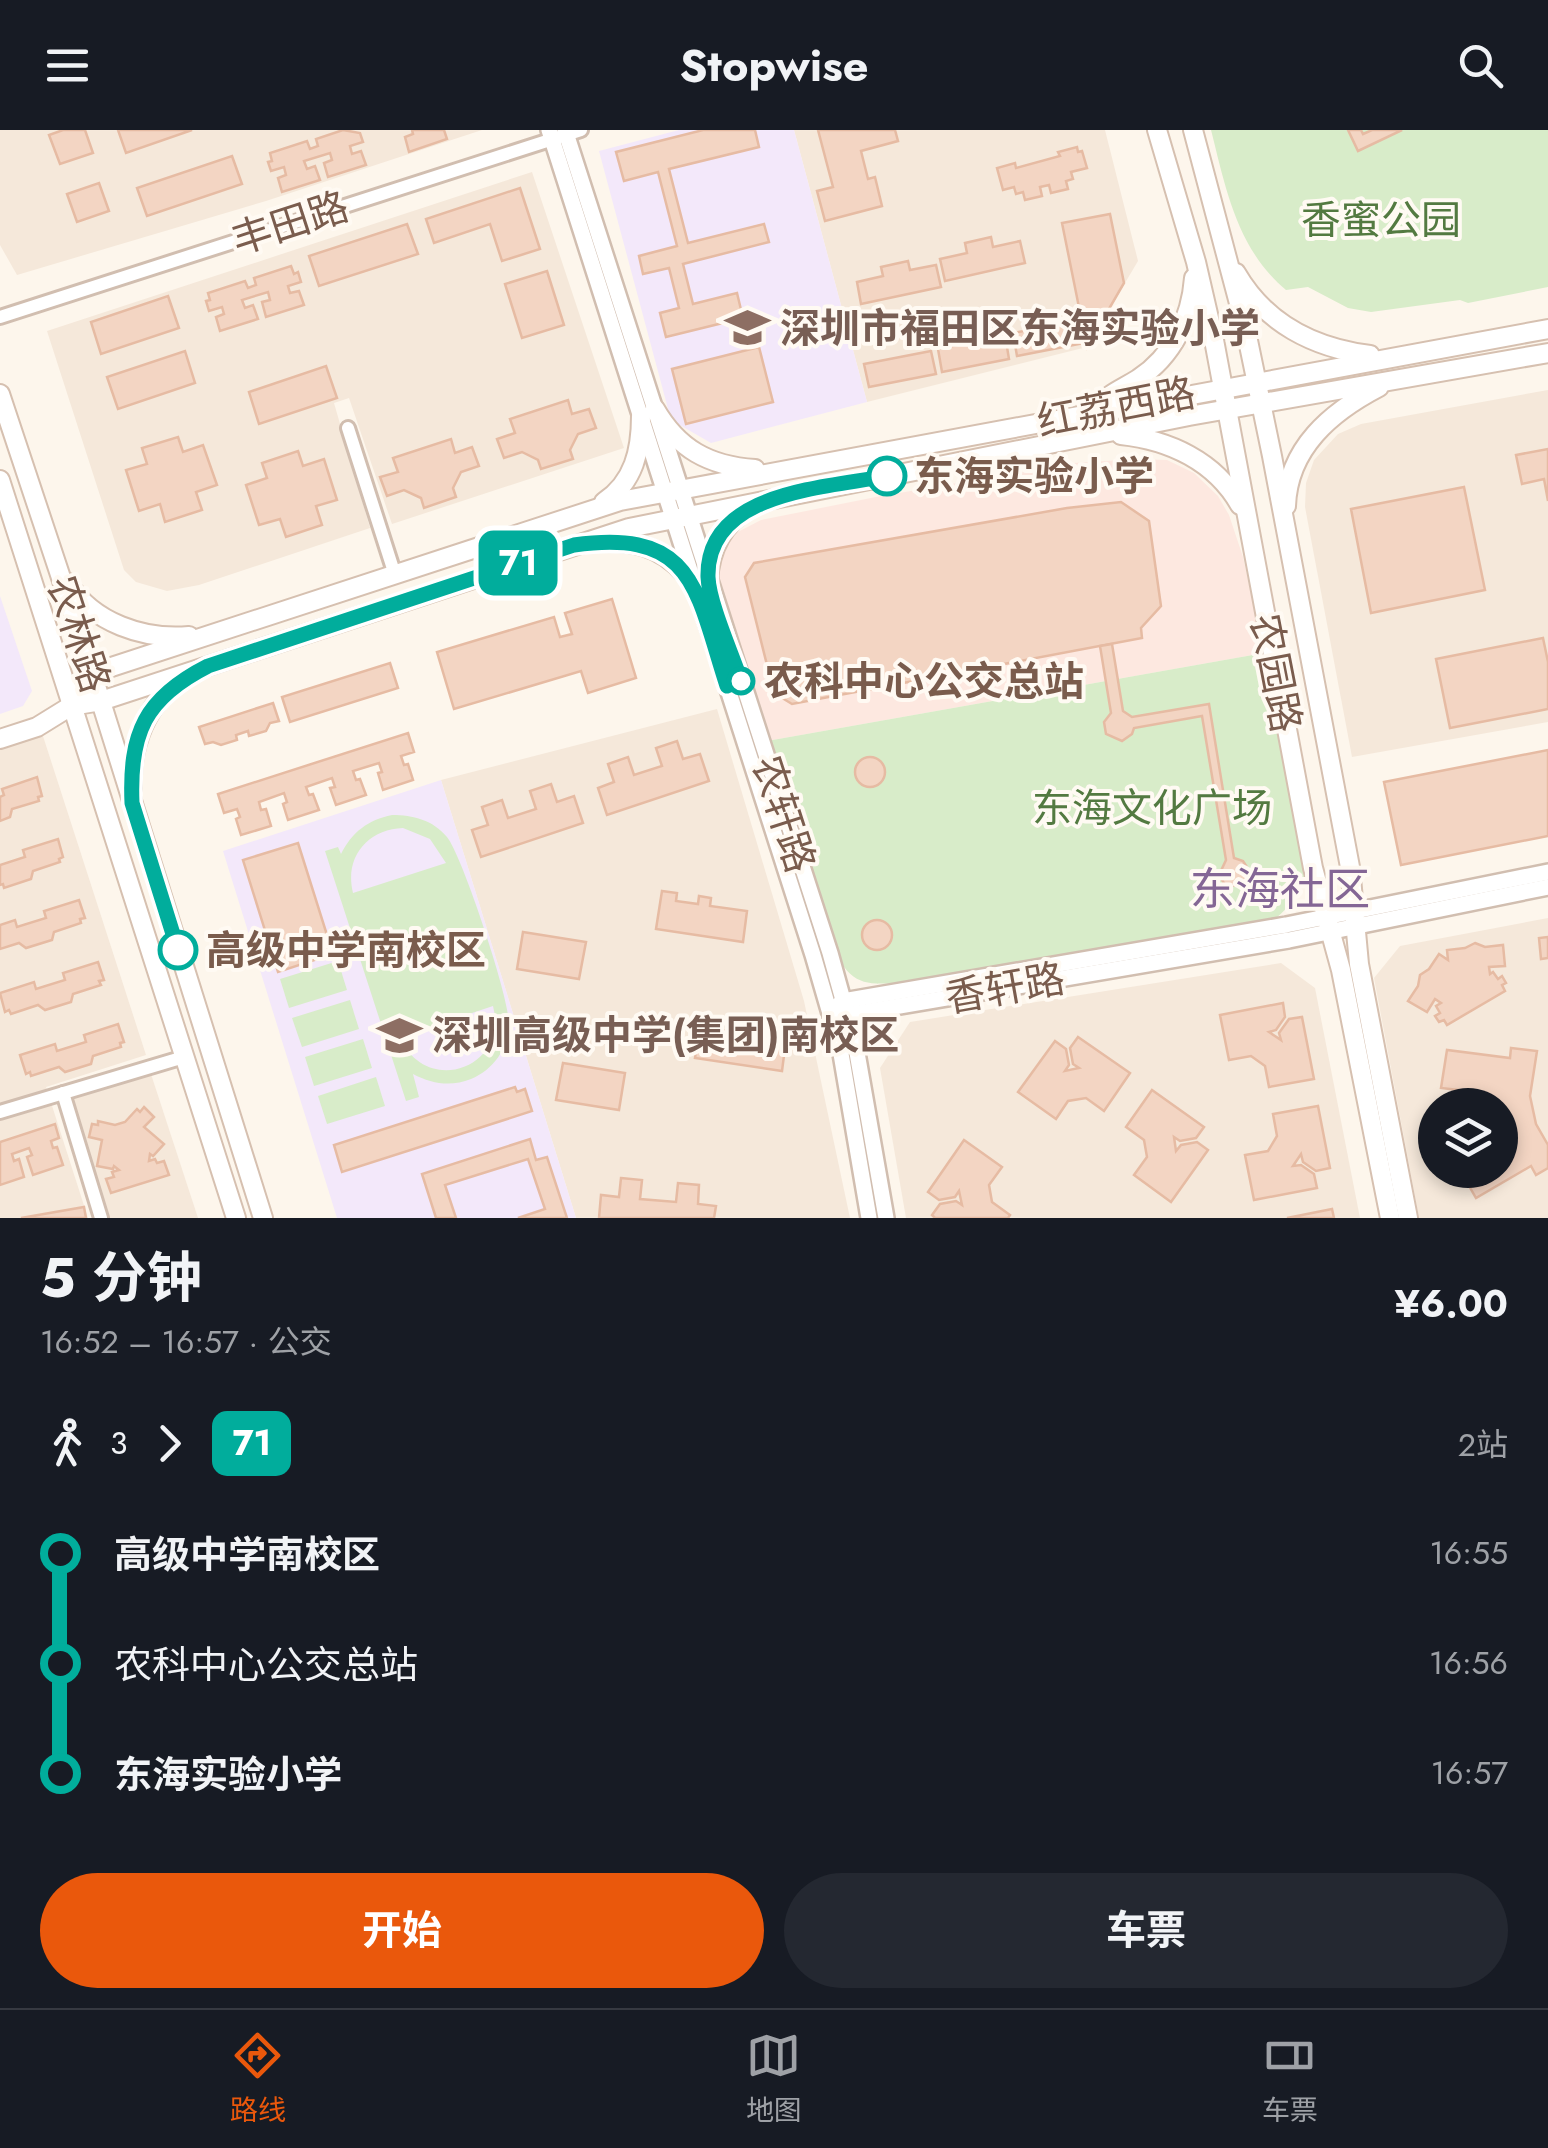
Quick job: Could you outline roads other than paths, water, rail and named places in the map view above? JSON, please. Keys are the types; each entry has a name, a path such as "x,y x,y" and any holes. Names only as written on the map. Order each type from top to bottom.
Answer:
{"main road":[{"name":"农园路","path":"1157,130 1196,262 1223,387 1313,868 1342,970 1390,1218"},
{"name":"农园路","path":"1193,130 1228,260 1285,526 1350,867 1359,964 1408,1218"},
{"path":"1228,260 1244,288 1284,326 1314,344 1389,357 1394,379 1327,419 1307,444 1294,466 1286,492 1285,526"},
{"path":"1093,411 1112,391 1155,367 1186,324 1196,262"},
{"name":"红荔西路","path":"71,706 93,673 590,511 672,491 1548,328"},
{"name":"红荔西路","path":"0,739 37,727 71,706 101,702 628,528 1227,409 1548,353"},
{"name":"农林路","path":"0,394 93,673 263,1218"},
{"path":"648,412 692,452 721,465 785,470"},
{"path":"590,511 610,499 629,474 639,453 648,412"},
{"path":"1100,434 1136,437 1168,445 1196,458 1232,491 1247,518"},
{"name":"农林路","path":"0,480 236,1218"},
{"path":"574,545 637,543 670,558 701,583 730,521 766,500"},
{"path":"56,566 90,609 136,632 182,636 214,633"},
{"path":"132,803 136,743 147,718 167,690 208,666"}],"street":[{"name":"丰田路","path":"0,317 563,133"},
{"name":"农轩路","path":"563,133 701,583 845,1008 886,1218"},
{"path":"348,428 395,574"},
{"name":"农轩路","path":"734,683 840,1048 869,1218"},
{"name":"香轩路","path":"830,1012 1328,923 1548,872"},
{"name":"香轩路","path":"1355,917 1548,887"},
{"path":"0,1112 184,1056"},
{"path":"63,1093 101,1218"}],"place":[{"name":"深圳市福田区东海实验小学","path":"747,328"},
{"name":"东海实验小学","path":"887,476"},
{"name":"农科中心公交总站","path":"741,681"},
{"name":"高级中学南校区","path":"178,950"},
{"name":"深圳高级中学(集团)南校区","path":"399,1035"}],"district":[{"name":"东海社区","path":"1280,889"}],"park label":[{"name":"香蜜公园","path":"1381,220"},
{"name":"东海文化广场","path":"1152,808"}]}
